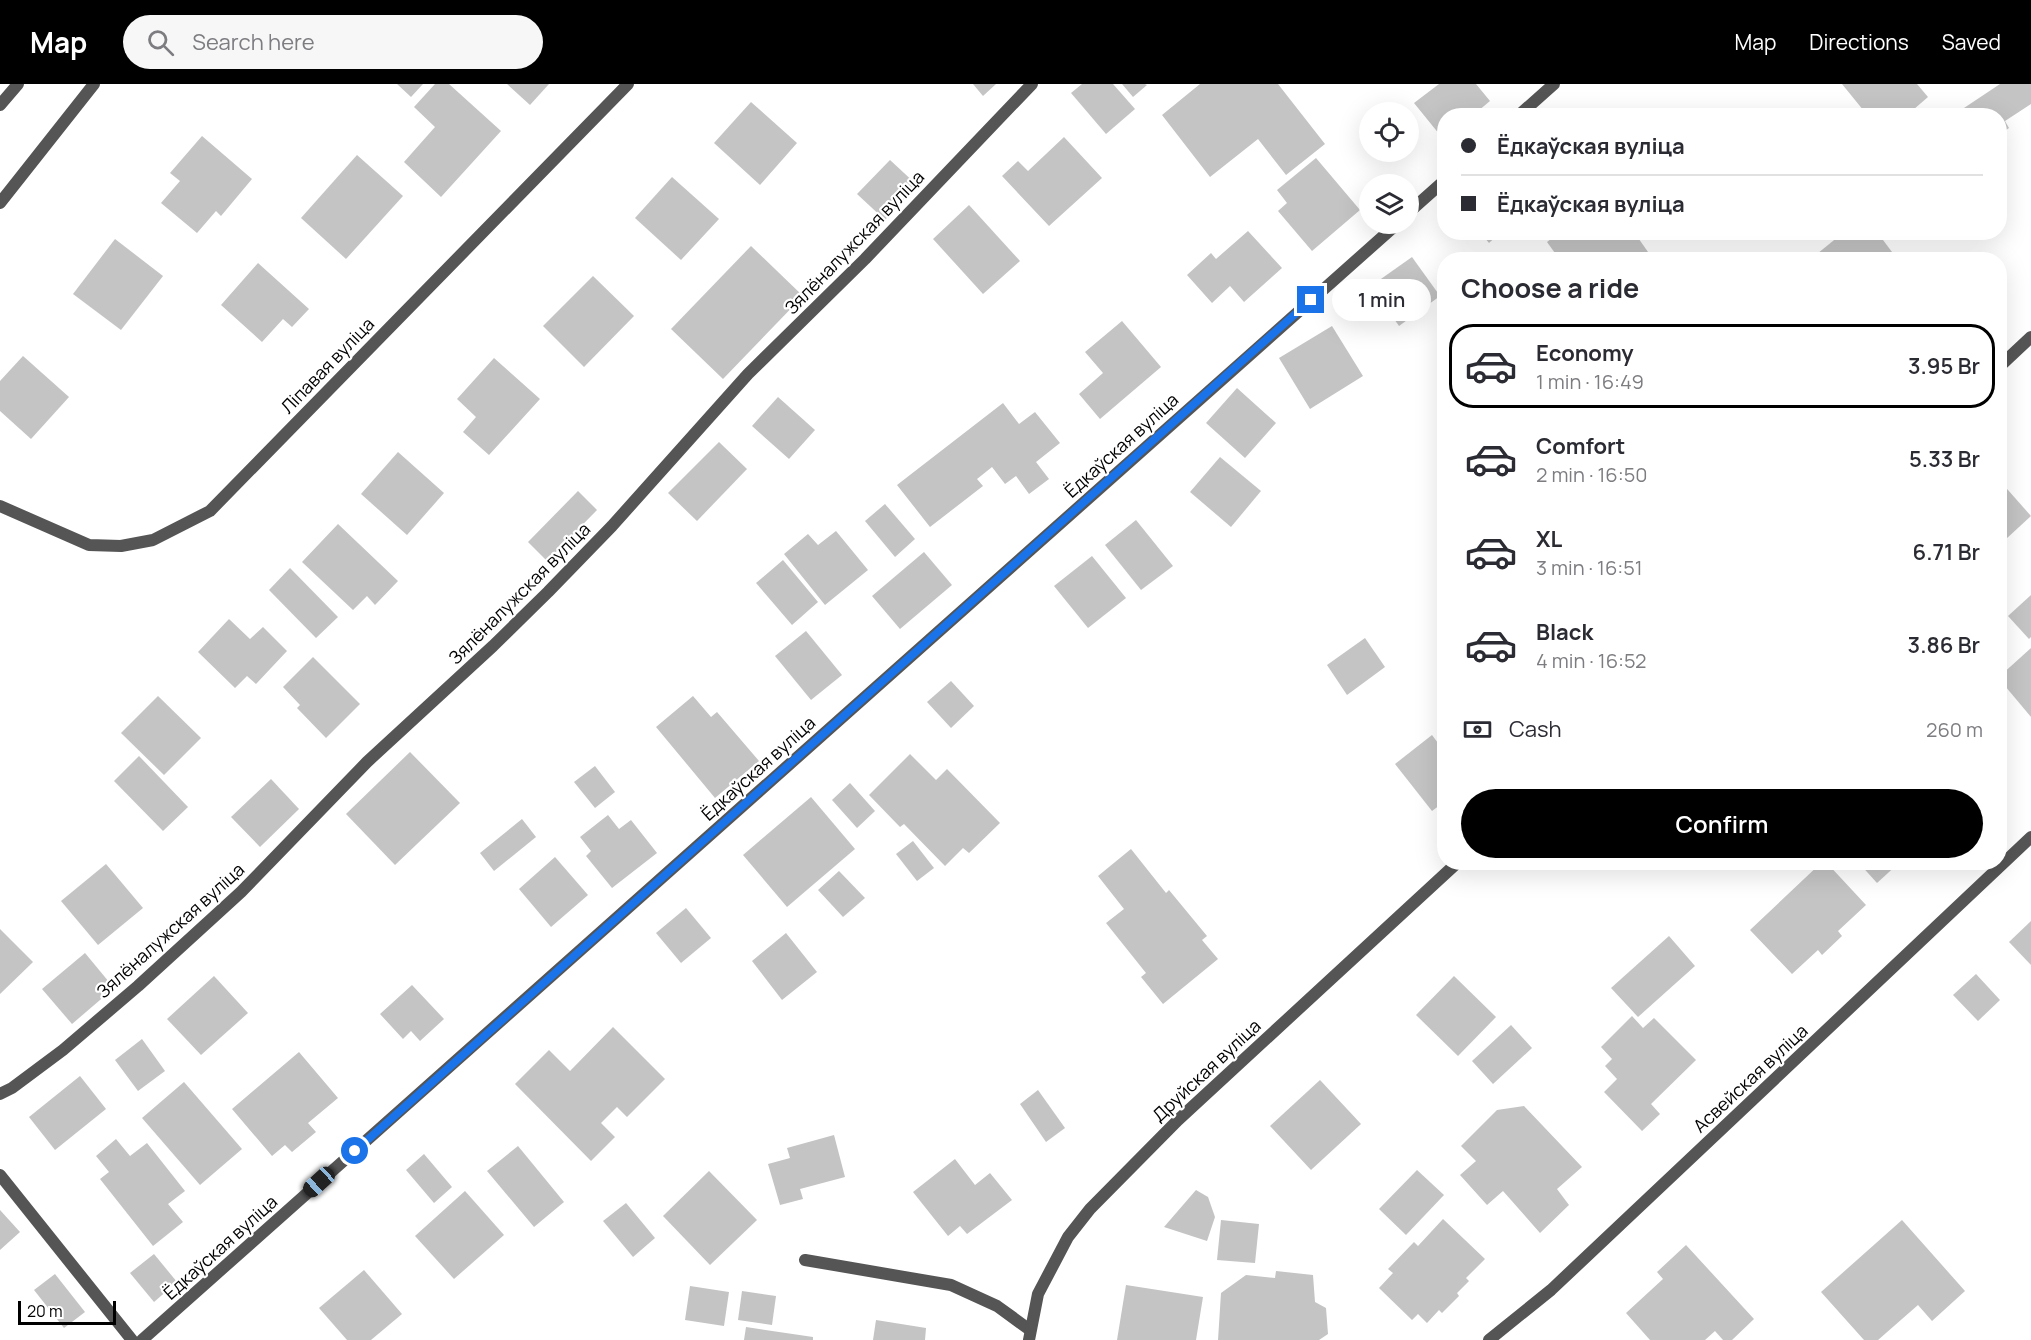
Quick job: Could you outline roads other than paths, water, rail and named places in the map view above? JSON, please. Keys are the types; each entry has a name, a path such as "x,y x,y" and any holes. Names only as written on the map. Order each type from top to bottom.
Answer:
{"street":[{"path":"0,105 18,84"},
{"path":"2,196 94,84"},
{"name":"Ліпавая вуліца","path":"0,506 89,545 121,546 153,540 210,511 628,84"},
{"name":"Зялёналужская вуліца","path":"0,1094 12,1088 63,1050 138,986 241,892 367,762 541,600 612,526 748,374 865,259 1032,84"},
{"path":"1527,108 1554,84"},
{"path":"1419,203 1437,187"},
{"name":"Ёдкаўская вуліца","path":"142,1340 1386,234"},
{"path":"2007,359 2031,337"},
{"name":"Асвейская вуліца","path":"2007,860 2031,837"},
{"name":"Друйская вуліца","path":"1029,1335 1038,1294 1053,1262 1068,1237 1090,1209 1178,1120 1449,870"},
{"name":"Асвейская вуліца","path":"1489,1340 1551,1290 1996,870"},
{"path":"0,1175 132,1340"},
{"path":"805,1260 951,1285 997,1306 1029,1335"}]}
